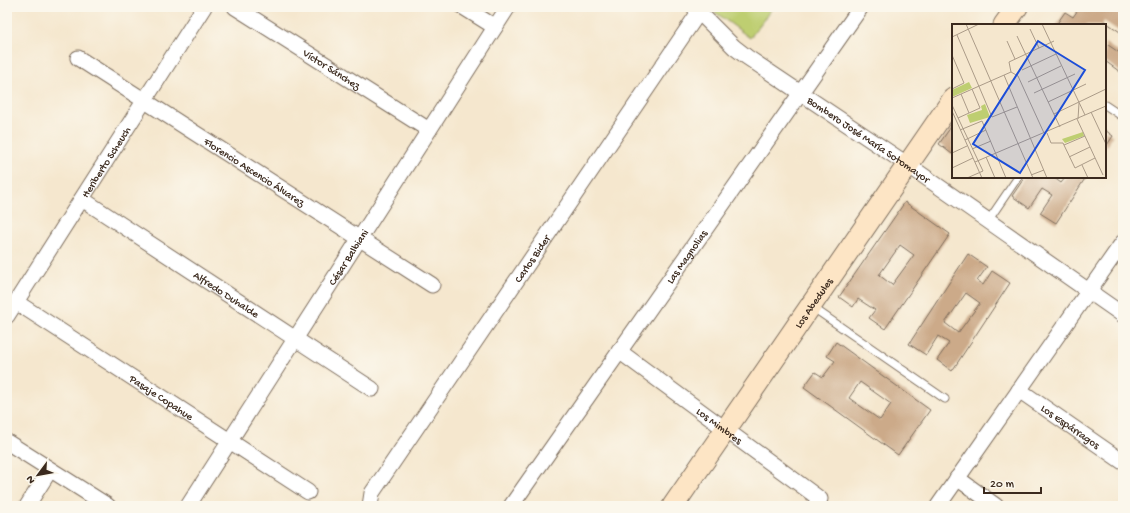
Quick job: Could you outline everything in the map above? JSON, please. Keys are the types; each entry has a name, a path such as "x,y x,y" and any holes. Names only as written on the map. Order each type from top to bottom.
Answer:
{"street":[{"name":"Heriberto Scheuch","path":"7,316 204,7"},
{"name":"Víctor Sánchez","path":"235,7 429,130"},
{"path":"463,7 495,27"},
{"name":"César Balbiani","path":"188,506 508,7"},
{"name":"Las Magnolias","path":"511,506 861,7"},
{"path":"1005,24 1016,7"},
{"name":"Bombero José María Sotomayor","path":"697,10 743,54 908,165 1123,315"},
{"name":"Carlos Bider","path":"370,506 372,493 697,10"},
{"name":"Florencio Ascencio Álvarez","path":"78,58 432,285"},
{"name":"Los Abedules","path":"673,506 952,100"},
{"name":"Alfredo Duhalde","path":"82,199 372,389"},
{"path":"938,506 1123,242"},
{"name":"Pasaje Copahue","path":"16,302 308,492"},
{"name":"Los Mimbres","path":"619,352 726,430 818,502"},
{"name":"Los Espárragos","path":"1019,390 1123,462"},
{"path":"7,442 108,506"},
{"path":"27,506 50,470"},
{"path":"957,478 996,506"}],"lane":[{"path":"1106,106 1123,117"},
{"path":"988,221 1017,178"},
{"path":"811,306 945,399"}],"green space":[{"path":"708,7 773,7 750,38"}],"building":[{"path":"1080,7 1123,7 1123,34 1104,21 1102,24 1057,24 1065,12 1073,17"},
{"path":"1106,44 1123,55 1123,74 1106,62"},
{"path":"952,125 952,154 939,144"},
{"path":"1106,131 1113,136 1106,146"},
{"path":"1024,178 1054,178 1061,183 1065,178 1085,178 1056,223 1040,213 1052,195 1042,189 1029,208 1012,196"},
{"path":"905,202 950,234 885,329 869,318 875,310 858,299 853,307 839,297","holes":["900,245 914,255 892,285 879,275"]},
{"path":"968,254 987,267 977,281 983,285 992,271 1010,283 952,371 937,360 949,343 938,336 926,355 909,344","holes":["966,293 980,303 958,333 945,323"]},
{"path":"836,342 930,410 898,455 804,387 815,372 823,377 835,361 827,356","holes":["860,382 891,404 880,420 849,398"]}]}
